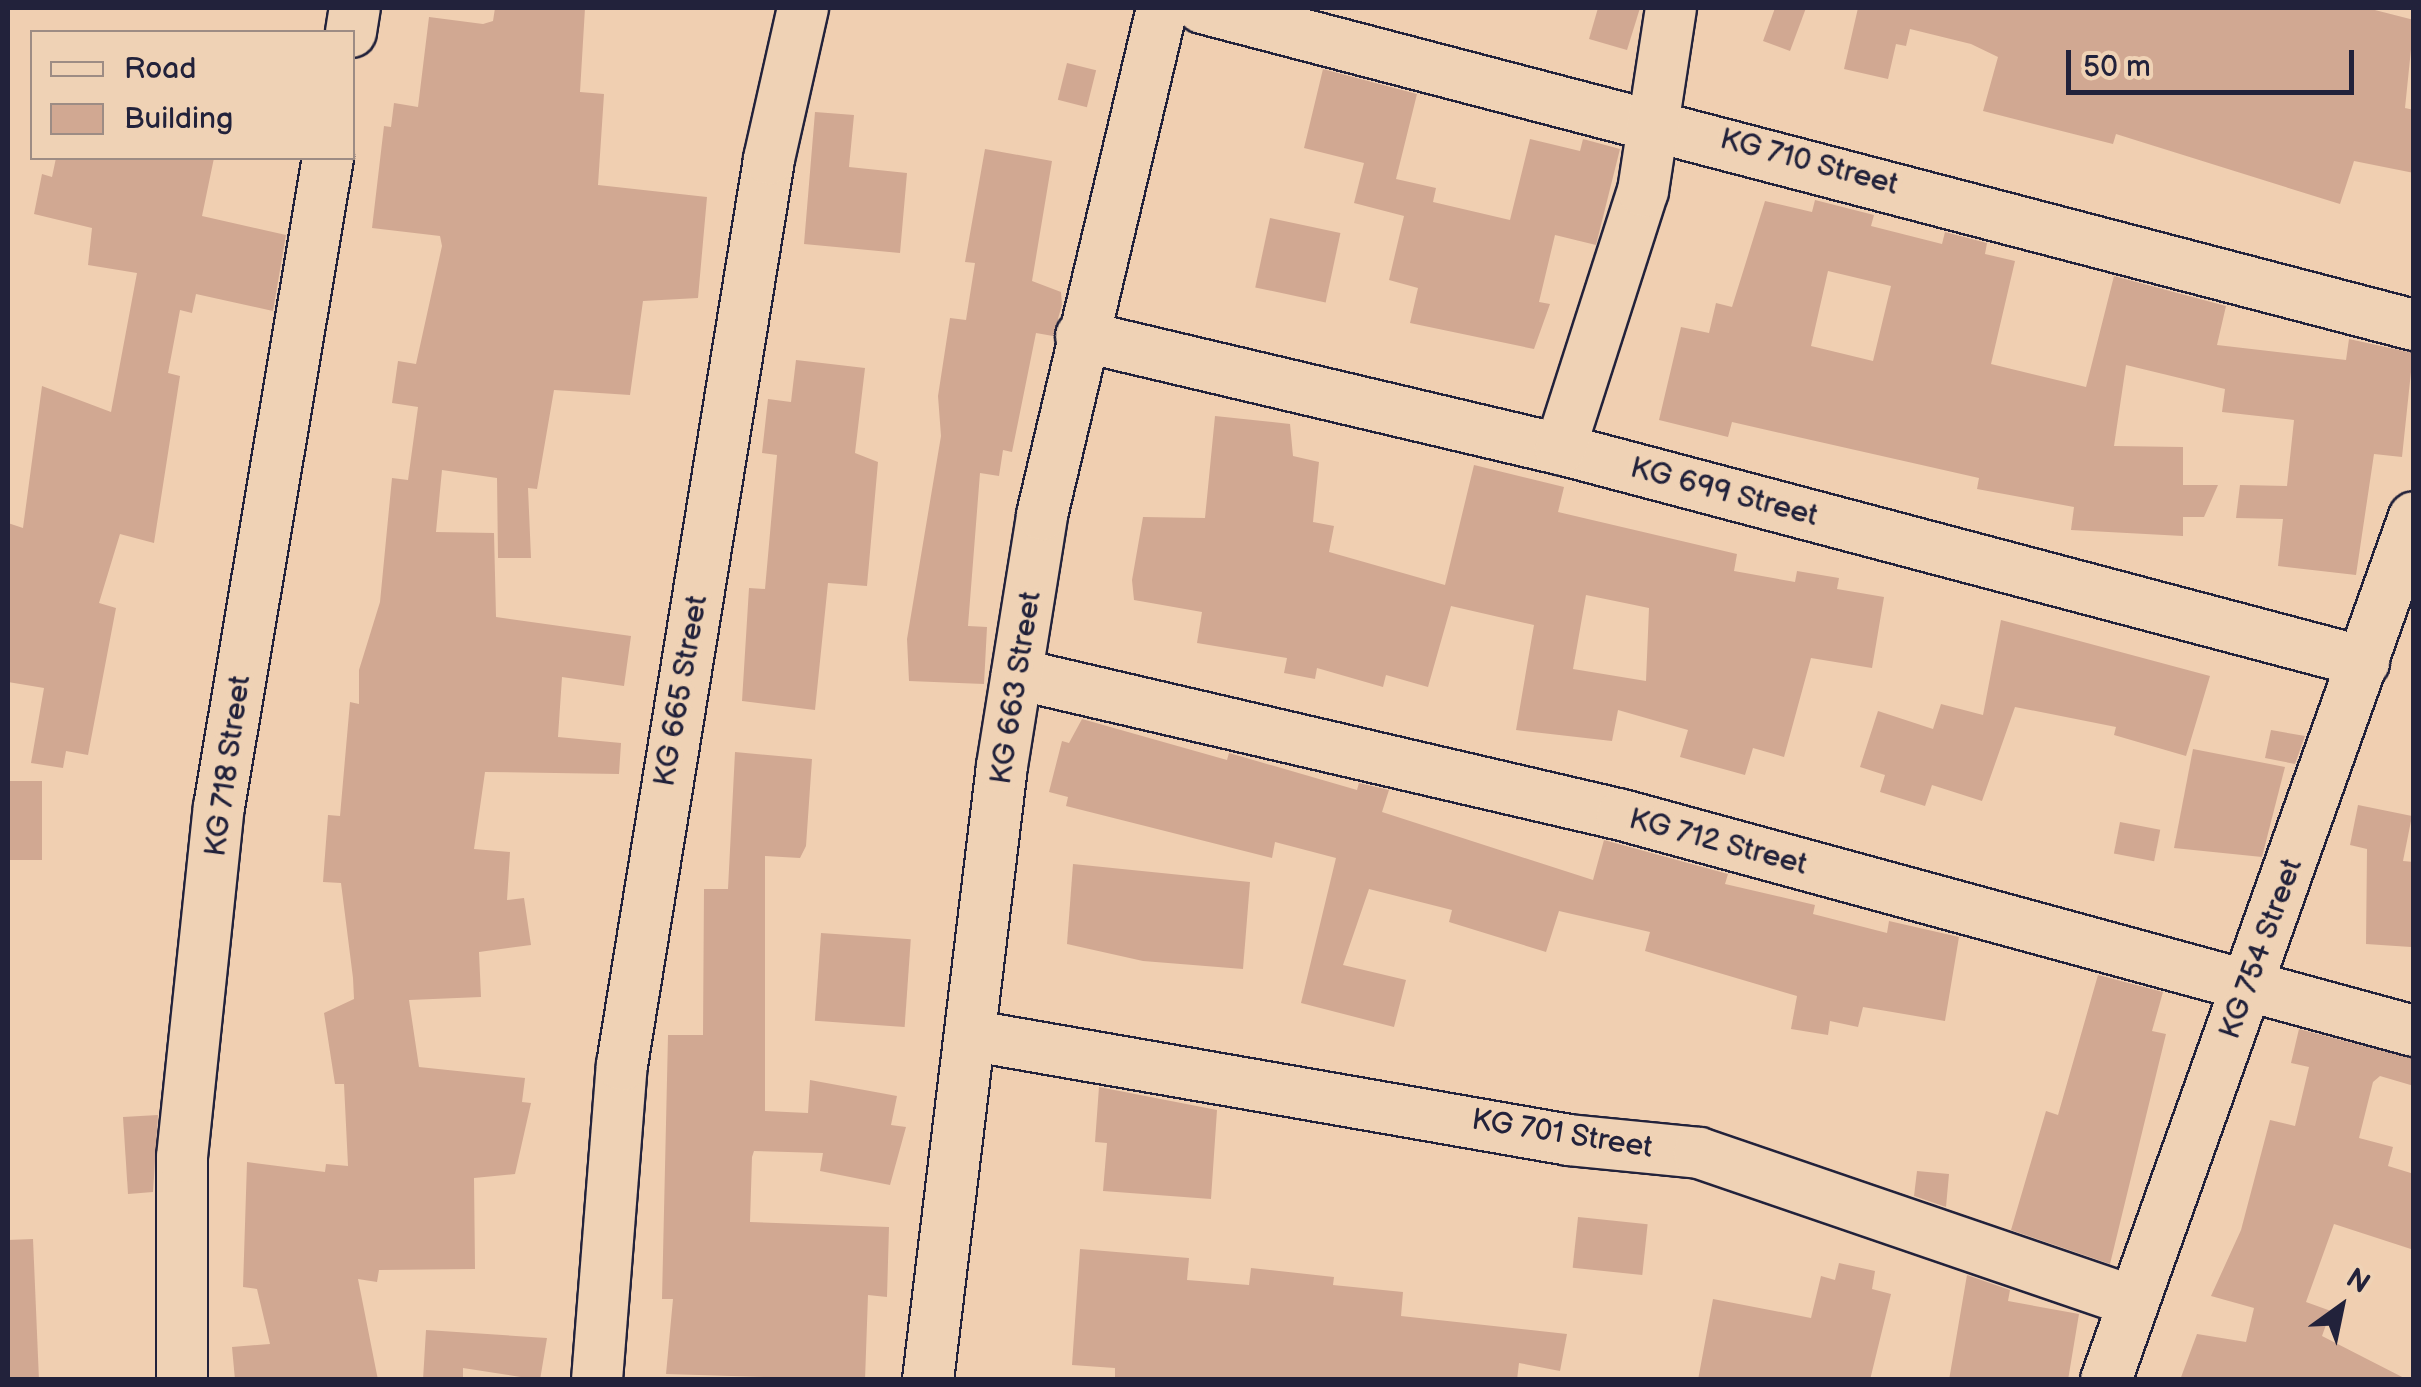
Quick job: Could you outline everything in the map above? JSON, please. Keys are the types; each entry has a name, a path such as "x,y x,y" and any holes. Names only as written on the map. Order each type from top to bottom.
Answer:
{"street":[{"name":"KG 665 Street","path":"598,1380 628,1028 769,158 803,8"},
{"name":"KG 663 Street","path":"928,1380 1017,674 1081,336 1162,8"},
{"name":"KG 710 Street","path":"1202,8 1657,120 2414,325"},
{"path":"1560,448 1618,279 1657,120 1671,8"},
{"name":"KG 718 Street","path":"182,1380 182,1156 219,807 328,160"},
{"name":"KG 699 Street","path":"1081,336 1560,448 2364,662"},
{"name":"KG 754 Street","path":"2106,1380 2414,517"},
{"name":"KG 712 Street","path":"1017,674 1315,738 2414,1031"},
{"name":"KG 701 Street","path":"974,1036 1569,1140 1699,1153 2133,1302"}],"building":[{"path":"495,8 585,8 580,92 604,94 598,185 707,197 698,298 643,301 630,395 554,390 537,489 528,488 531,558 498,558 497,478 442,470 436,532 494,533 496,617 631,636 624,686 562,677 558,737 621,743 619,774 485,772 474,849 510,852 507,900 524,898 531,945 479,952 481,997 409,1000 419,1067 525,1078 522,1102 531,1103 515,1174 474,1178 475,1269 379,1270 377,1282 358,1279 378,1380 235,1380 232,1347 270,1344 257,1289 243,1287 247,1162 325,1172 326,1164 348,1166 344,1084 335,1084 324,1013 354,999 353,978 341,883 323,882 328,815 340,816 350,702 359,704 359,670 380,602 392,478 408,480 418,407 392,403 398,361 416,364 442,246 440,236 372,228 384,126 391,127 394,103 418,107 429,17 483,24 493,21"},
{"path":"1598,8 1640,8 1627,50 1589,39"},
{"path":"1775,8 1806,8 1790,51 1763,41"},
{"path":"1858,8 2367,8 2414,20 2405,108 2414,110 2414,173 2354,161 2340,204 2116,134 2113,144 1983,111 1998,57 1971,44 1910,29 1906,46 1896,44 1888,79 1844,69"},
{"path":"1067,63 1096,70 1087,107 1058,100"},
{"path":"1323,69 1417,94 1396,179 1436,188 1433,202 1510,220 1530,139 1580,151 1583,139 1620,149 1596,245 1555,235 1539,302 1550,304 1534,349 1410,323 1418,288 1389,280 1404,216 1354,203 1364,163 1304,148"},
{"path":"815,112 854,115 849,167 907,173 900,253 804,244"},
{"path":"985,149 1052,161 1032,281 1061,292 1062,305 1053,336 1036,333 1012,452 1003,450 999,476 980,473 968,626 987,627 984,684 909,681 907,639 941,436 938,396 950,318 966,320 975,263 965,262"},
{"path":"56,160 214,160 202,216 286,235 273,311 196,294 192,313 180,310 168,373 180,376 154,543 120,534 99,603 116,608 88,755 66,751 63,768 31,763 44,688 8,682 8,523 23,528 42,386 111,412 137,273 88,265 92,228 34,214 42,174 52,177"},
{"path":"1815,200 1874,215 1871,226 1942,244 1945,232 1987,243 1985,254 2015,261 1991,364 2086,387 2114,276 2226,306 2217,345 2346,360 2349,339 2413,353 2402,457 2374,454 2356,575 2278,566 2283,519 2236,518 2240,485 2287,486 2294,420 2222,412 2225,389 2126,365 2114,446 2183,447 2183,485 2218,485 2204,517 2183,517 2183,536 2071,530 2074,507 1977,489 1979,478 1732,422 1728,437 1659,420 1681,327 1709,333 1716,303 1732,307 1765,201 1812,212","holes":["1828,271 1891,286 1873,361 1811,346"]},
{"path":"1270,218 1340,233 1326,302 1255,287"},
{"path":"796,360 865,368 855,453 878,462 867,586 828,583 815,710 742,701 749,588 765,589 777,455 762,453 768,399 791,402"},
{"path":"1215,416 1290,424 1293,456 1319,462 1313,522 1334,526 1329,552 1445,585 1474,465 1564,487 1558,512 1737,554 1734,571 1795,582 1797,571 1839,578 1837,589 1884,597 1872,668 1811,658 1784,757 1753,748 1745,775 1680,757 1688,730 1618,710 1612,741 1516,730 1534,625 1451,606 1428,687 1386,675 1383,687 1317,668 1315,679 1284,673 1287,658 1197,643 1202,612 1134,600 1132,580 1143,517 1205,518","holes":["1586,595 1649,608 1646,681 1573,669"]},
{"path":"2001,620 2210,676 2186,756 2114,735 2116,727 2015,707 1982,801 1932,785 1925,806 1880,792 1885,775 1860,767 1878,711 1933,729 1941,704 1983,715"},
{"path":"1082,719 1227,760 1229,753 1357,790 1359,783 1389,790 1382,812 1593,880 1604,840 1728,874 1725,884 1815,905 1813,914 1887,933 1889,921 1959,937 1945,1021 1863,1007 1858,1027 1830,1021 1828,1035 1791,1029 1797,996 1645,951 1650,932 1559,911 1546,952 1449,922 1452,910 1369,889 1343,965 1406,980 1394,1027 1301,1003 1336,858 1275,842 1272,858 1066,806 1068,797 1049,792 1062,741 1069,743"},
{"path":"2271,730 2305,736 2295,764 2265,758"},
{"path":"2193,749 2285,767 2262,857 2174,848"},
{"path":"735,752 812,759 806,846 800,858 765,856 765,1111 808,1113 810,1080 897,1096 891,1125 906,1127 890,1185 820,1171 823,1153 754,1151 752,1157 750,1222 889,1227 887,1297 868,1295 865,1380 666,1374 673,1299 662,1299 668,1035 703,1035 704,889 728,889"},
{"path":"8,781 42,781 42,860 8,860"},
{"path":"2358,805 2412,816 2403,861 2414,862 2411,947 2366,944 2367,849 2350,845"},
{"path":"2120,822 2160,830 2154,861 2114,853"},
{"path":"1073,864 1250,882 1243,969 1143,961 1067,944"},
{"path":"821,933 911,939 905,1027 815,1021"},
{"path":"2098,975 2163,992 2152,1031 2166,1034 2110,1264 2011,1230 2046,1111 2058,1115"},
{"path":"2299,1029 2414,1059 2414,1086 2380,1076 2373,1082 2359,1138 2393,1147 2388,1166 2414,1174 2414,1250 2334,1224 2306,1302 2331,1311 2322,1336 2408,1380 2180,1380 2197,1334 2246,1342 2254,1308 2211,1296 2241,1230 2270,1120 2295,1126 2309,1067 2291,1063"},
{"path":"1099,1087 1217,1110 1211,1199 1103,1191 1107,1143 1095,1142"},
{"path":"158,1115 153,1192 128,1194 123,1117"},
{"path":"1917,1171 1949,1174 1946,1207 1914,1196"},
{"path":"1578,1217 1648,1224 1642,1275 1573,1268"},
{"path":"33,1239 39,1380 8,1380 8,1240"},
{"path":"1080,1249 1189,1258 1187,1280 1249,1285 1251,1268 1334,1277 1333,1285 1403,1292 1401,1316 1567,1334 1560,1371 1519,1363 1517,1380 1115,1380 1115,1368 1072,1365"},
{"path":"1839,1263 1875,1271 1872,1289 1891,1294 1870,1380 1698,1380 1713,1299 1811,1318 1821,1276 1835,1280"},
{"path":"1967,1275 2010,1290 2008,1301 2079,1314 2068,1380 1949,1380"},
{"path":"426,1330 547,1338 540,1380 463,1368 463,1380 423,1380"}]}
